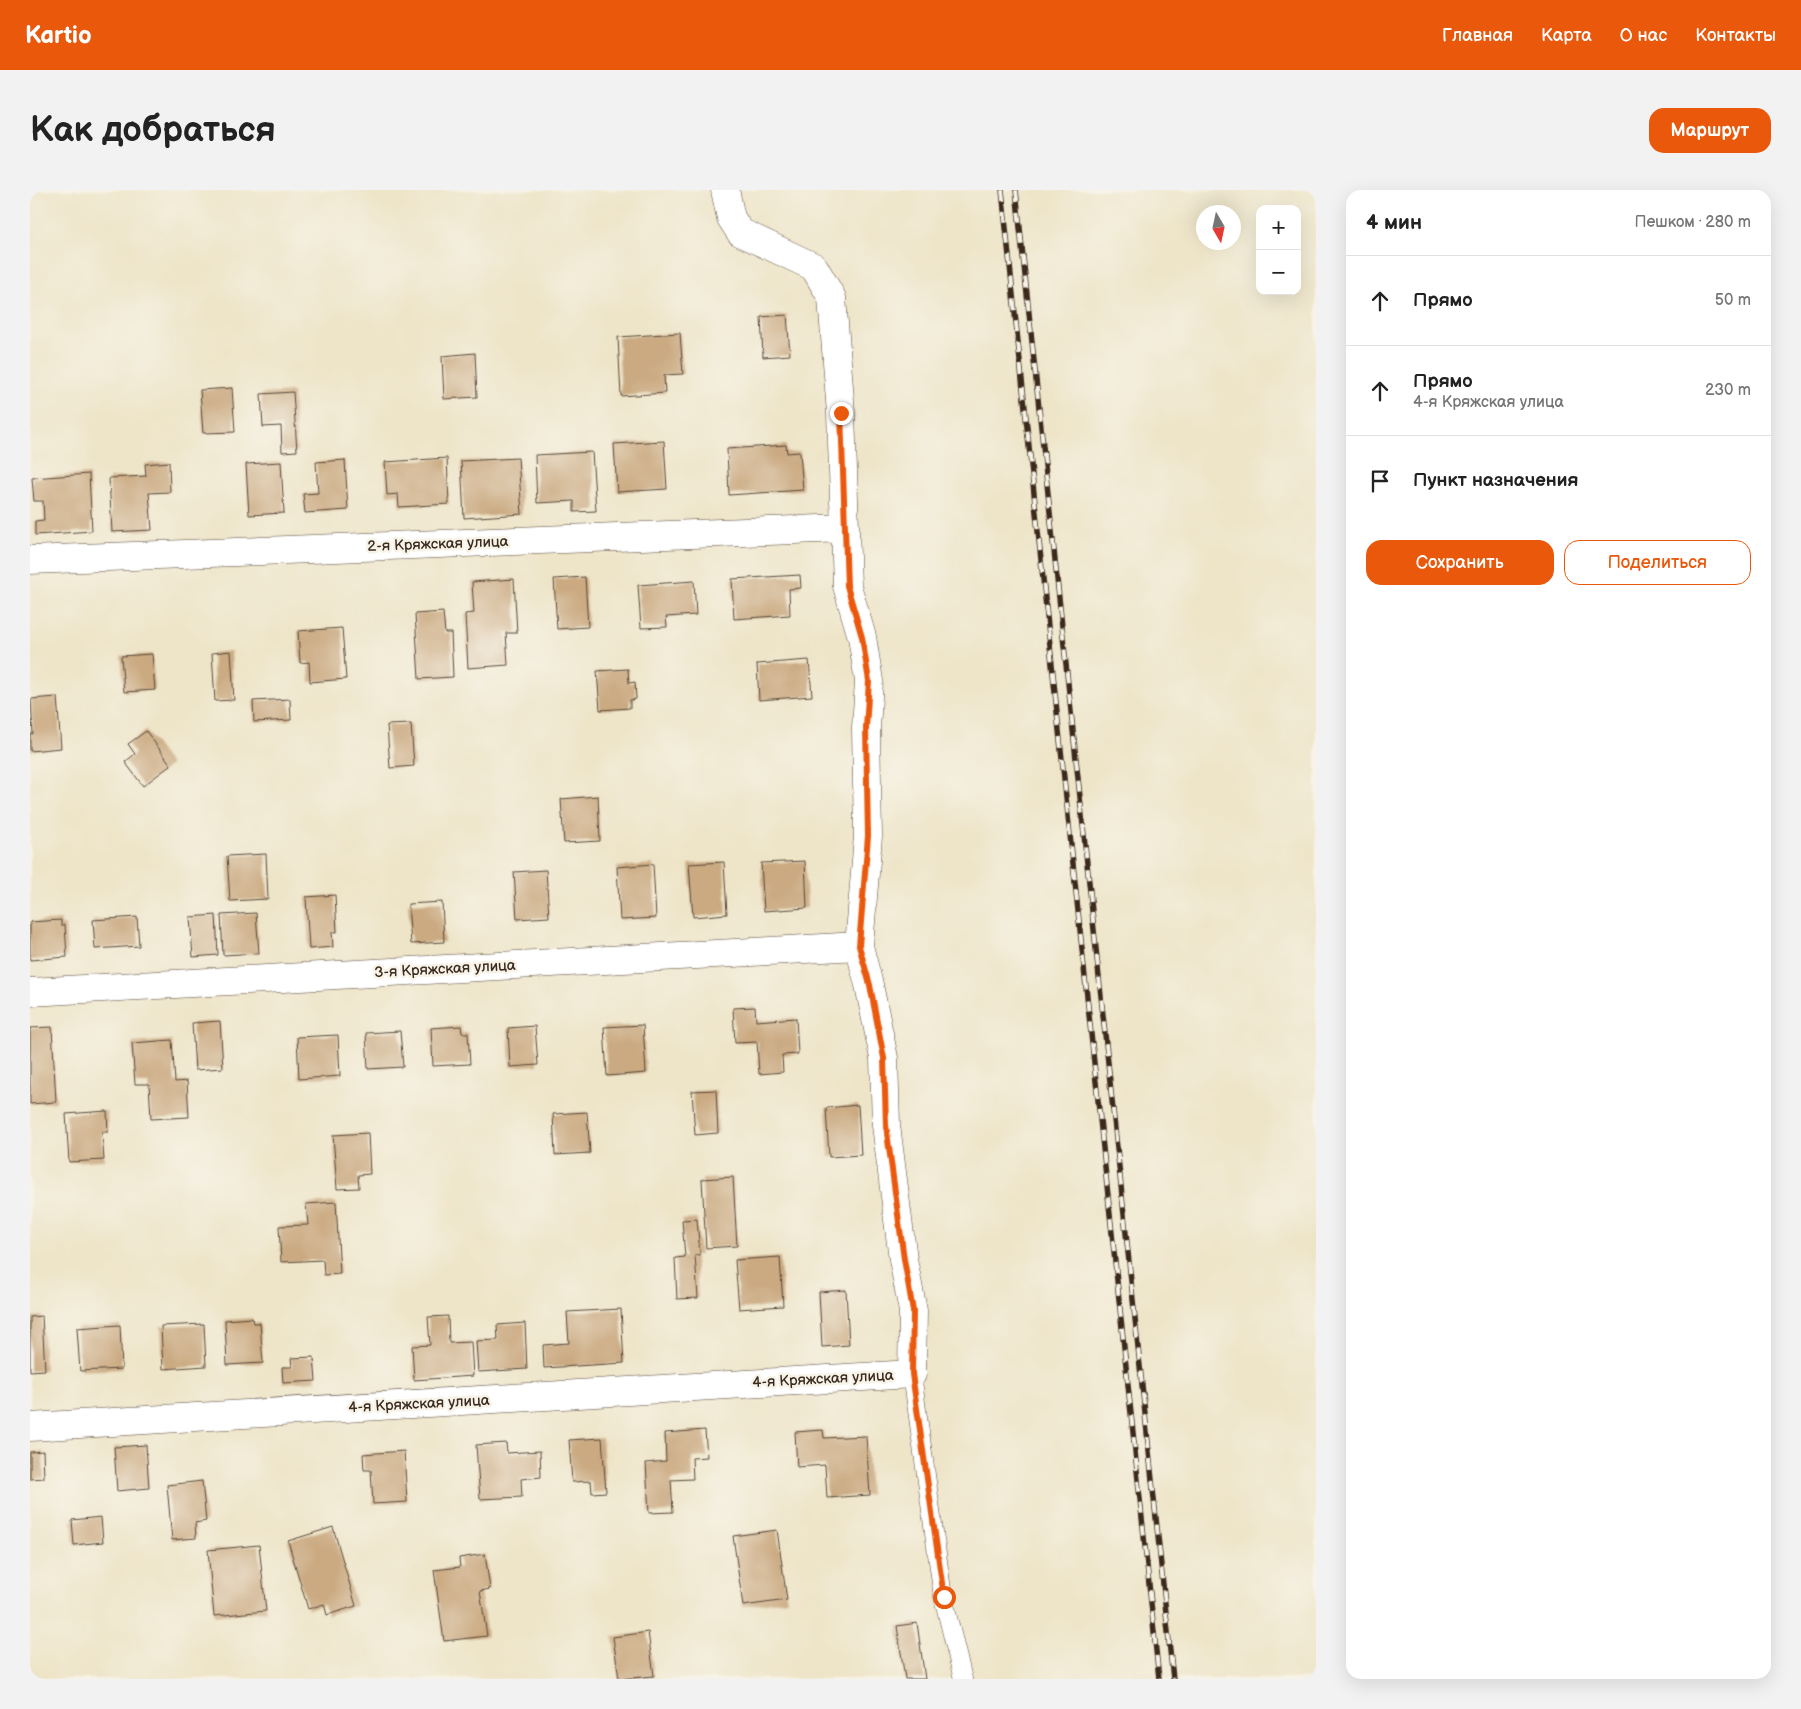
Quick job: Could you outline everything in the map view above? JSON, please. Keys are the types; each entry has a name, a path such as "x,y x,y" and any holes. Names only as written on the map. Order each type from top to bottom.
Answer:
{"street":[{"name":"4-я Кряжская улица","path":"30,1427 912,1374 913,1311 886,1125 884,1058 870,985 859,946 868,836 866,728 869,681 862,637 847,586 841,413 832,298 814,268 740,232 731,218 725,190"},
{"name":"2-я Кряжская улица","path":"30,560 845,528"},
{"name":"3-я Кряжская улица","path":"30,992 859,946"}],"lane":[{"path":"912,1374 944,1597 963,1679"}],"building":[{"path":"787,315 790,355 763,357 761,317"},
{"path":"680,333 683,374 664,375 665,393 621,396 618,337"},
{"path":"475,353 477,397 444,399 442,356"},
{"path":"232,388 235,432 203,433 200,390"},
{"path":"293,392 297,451 282,452 281,426 263,427 261,394"},
{"path":"664,441 667,489 617,492 614,444"},
{"path":"786,445 787,453 800,452 803,490 729,495 727,449"},
{"path":"592,452 596,511 574,512 574,501 537,503 535,455"},
{"path":"447,458 449,504 399,507 398,494 387,495 385,462"},
{"path":"518,458 522,514 464,518 461,461"},
{"path":"345,460 348,510 305,513 303,494 318,493 316,462"},
{"path":"169,462 170,492 149,493 152,530 112,532 109,478 146,476 145,464"},
{"path":"281,462 284,513 249,515 246,464"},
{"path":"89,474 92,531 35,535 35,521 44,520 43,501 34,501 32,478"},
{"path":"800,575 801,588 789,589 790,615 734,619 732,579"},
{"path":"585,577 588,627 557,629 554,579"},
{"path":"514,579 517,633 506,633 508,665 468,668 465,614 474,613 472,582"},
{"path":"694,581 696,615 666,617 667,627 641,628 638,585"},
{"path":"443,612 445,633 451,633 453,677 419,679 415,614"},
{"path":"342,628 346,679 310,682 309,662 300,663 298,631"},
{"path":"231,651 234,700 215,701 212,653"},
{"path":"152,654 155,690 124,692 121,656"},
{"path":"809,660 812,696 759,700 757,664"},
{"path":"628,669 629,683 635,682 636,699 630,700 630,708 600,710 597,671"},
{"path":"57,697 61,748 30,751 30,734 33,734 31,699"},
{"path":"290,699 291,720 254,722 253,701"},
{"path":"411,724 414,766 390,768 387,725"},
{"path":"146,731 171,765 143,786 125,762 135,754 128,744"},
{"path":"598,796 600,841 564,843 561,799"},
{"path":"266,854 268,899 230,901 227,856"},
{"path":"805,861 807,908 764,911 761,863"},
{"path":"724,862 727,914 693,917 689,864"},
{"path":"653,864 656,918 620,920 617,867"},
{"path":"546,870 549,917 517,919 514,872"},
{"path":"335,895 337,932 332,932 333,947 309,949 306,897"},
{"path":"442,902 444,942 411,944 408,904"},
{"path":"256,913 259,953 223,955 221,915"},
{"path":"216,915 218,955 193,957 190,917"},
{"path":"137,917 139,946 95,949 93,920"},
{"path":"61,920 61,925 65,925 67,957 30,960 30,922"},
{"path":"755,1007 756,1021 796,1018 798,1054 782,1055 783,1072 759,1074 757,1042 735,1043 733,1008"},
{"path":"220,1021 223,1068 195,1070 192,1023"},
{"path":"643,1025 646,1073 607,1076 604,1027"},
{"path":"461,1026 462,1033 468,1033 470,1064 433,1066 431,1028"},
{"path":"535,1026 538,1065 510,1067 508,1028"},
{"path":"52,1027 56,1102 30,1104 30,1028"},
{"path":"400,1031 403,1067 368,1069 366,1033"},
{"path":"338,1035 340,1076 299,1079 297,1037"},
{"path":"172,1040 175,1082 187,1081 189,1117 151,1119 149,1084 135,1084 132,1043"},
{"path":"716,1090 718,1133 695,1135 692,1091"},
{"path":"858,1105 861,1155 829,1157 826,1108"},
{"path":"107,1111 108,1132 102,1132 104,1160 69,1162 66,1114"},
{"path":"587,1112 590,1153 555,1155 553,1114"},
{"path":"368,1133 370,1174 358,1175 359,1188 337,1189 333,1135"},
{"path":"733,1177 737,1246 706,1248 702,1179"},
{"path":"336,1202 340,1274 324,1275 323,1260 281,1262 279,1226 308,1225 306,1204"},
{"path":"697,1219 700,1255 695,1255 698,1298 677,1299 675,1258 685,1257 682,1220"},
{"path":"780,1257 783,1306 739,1309 735,1260"},
{"path":"846,1290 849,1345 822,1347 819,1292"},
{"path":"621,1309 624,1363 544,1368 543,1345 569,1343 567,1312"},
{"path":"42,1316 45,1370 30,1371 30,1317"},
{"path":"448,1316 449,1343 471,1342 473,1376 414,1380 412,1346 430,1345 428,1317"},
{"path":"252,1318 253,1323 260,1323 263,1363 227,1365 225,1320"},
{"path":"525,1323 527,1369 478,1372 476,1341 498,1340 497,1325"},
{"path":"204,1324 206,1366 163,1369 161,1326"},
{"path":"120,1325 122,1369 80,1371 77,1328"},
{"path":"314,1357 316,1381 283,1383 282,1367 292,1367 291,1358"},
{"path":"705,1430 707,1457 692,1458 693,1479 671,1480 673,1512 649,1513 646,1463 666,1461 665,1433"},
{"path":"823,1430 824,1438 866,1436 870,1495 827,1498 825,1465 797,1467 795,1432"},
{"path":"602,1438 606,1492 592,1493 591,1481 572,1482 569,1440"},
{"path":"506,1443 507,1453 540,1451 541,1477 521,1479 522,1497 480,1499 476,1445"},
{"path":"146,1445 149,1488 117,1491 114,1447"},
{"path":"43,1451 44,1478 30,1479 30,1452"},
{"path":"404,1451 407,1502 373,1504 371,1470 364,1470 363,1454"},
{"path":"202,1481 206,1521 195,1523 196,1538 172,1540 167,1485"},
{"path":"101,1517 103,1542 74,1545 72,1520"},
{"path":"333,1527 356,1606 327,1615 324,1604 308,1609 288,1541"},
{"path":"777,1530 787,1600 743,1606 733,1536"},
{"path":"259,1545 266,1611 214,1616 208,1550"},
{"path":"485,1554 490,1589 480,1591 487,1636 444,1641 434,1570 460,1567 459,1558"},
{"path":"917,1623 925,1679 905,1679 897,1626"},
{"path":"648,1632 654,1676 619,1679 613,1637"}],"railway":[{"path":"1002,190 1159,1679"},
{"path":"1016,190 1173,1679"}],"route":[{"path":"841,413 847,586 862,637 869,681 866,728 868,836 859,946 870,985 884,1058 886,1125 913,1311 912,1374 944,1597"}]}
